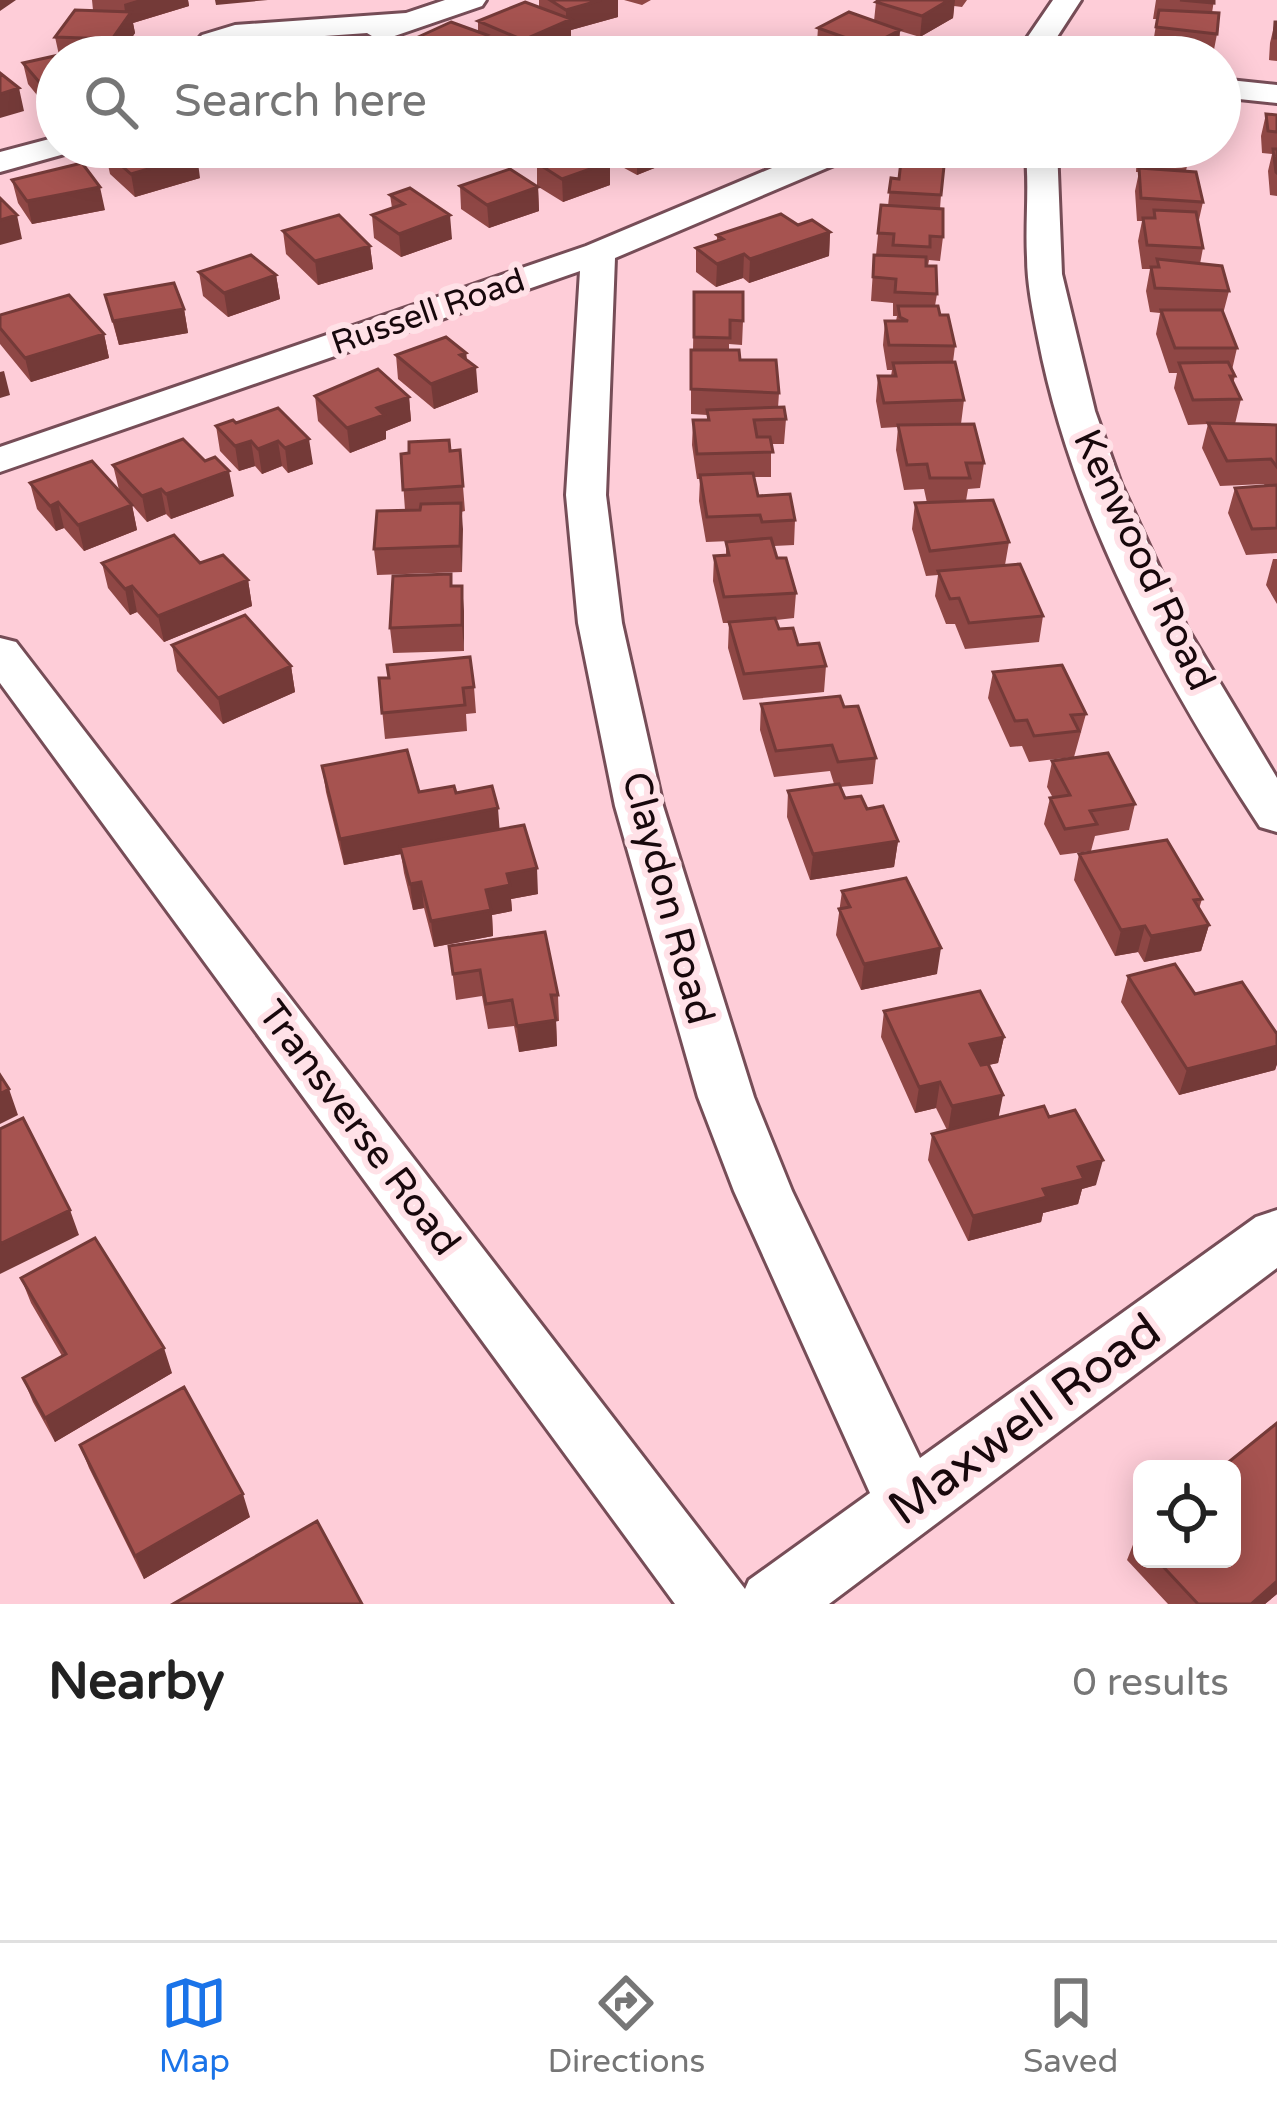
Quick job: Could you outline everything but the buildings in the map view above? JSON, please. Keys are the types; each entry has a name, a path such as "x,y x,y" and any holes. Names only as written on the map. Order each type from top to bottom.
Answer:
{"street":[{"path":"370,36 472,0"},
{"path":"1043,36 1067,0"},
{"path":"228,36 406,22"},
{"path":"1241,90 1277,94"},
{"path":"0,162 36,152"},
{"name":"Russell Road","path":"0,460 598,253 799,168"},
{"name":"Kenwood Road","path":"1041,168 1045,274 1070,393 1093,464 1161,617 1252,780 1277,814"},
{"name":"Claydon Road","path":"598,253 586,495 600,623 639,806 696,1010 741,1135 909,1506"},
{"name":"Transverse Road","path":"0,652 717,1604"},
{"name":"Maxwell Road","path":"773,1604 1277,1235"}],"shaded area":[{"path":"372,28 351,36 293,36"}]}
